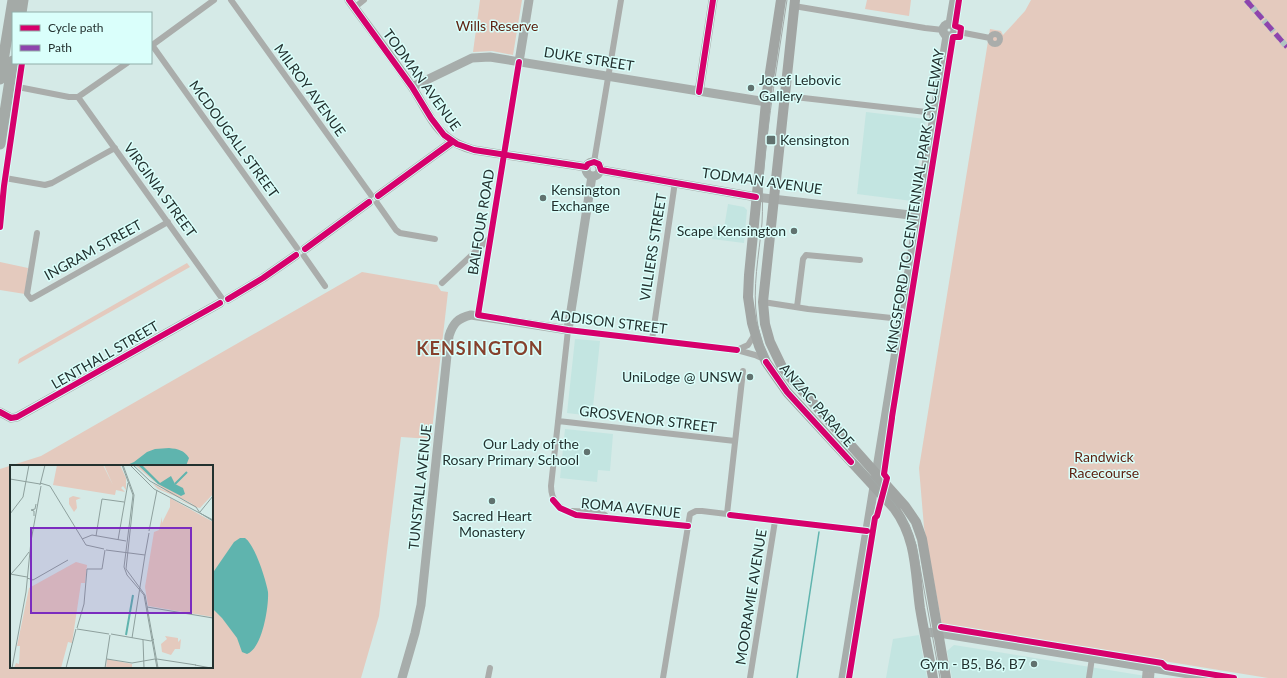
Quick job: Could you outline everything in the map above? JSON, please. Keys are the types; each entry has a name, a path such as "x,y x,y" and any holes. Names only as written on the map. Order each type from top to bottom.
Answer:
{"highway":[{"path":"12,12 13,0"},
{"path":"21,12 23,0"},
{"path":"0,144 12,12"},
{"path":"0,78 8,62"}],"main road":[{"name":"ANZAC PARADE","path":"781,0 766,102 756,197 748,286 749,309 755,334 764,359 774,375 787,392 894,508 904,524 909,535 912,548 933,678"},
{"name":"ANZAC PARADE","path":"795,3 763,302 764,316 773,350 782,366 798,388 905,506 918,527 922,539 946,678"}],"street":[{"path":"152,44 214,0"},
{"name":"MILROY AVENUE","path":"231,0 396,230 400,233 435,239"},
{"name":"TODMAN AVENUE","path":"349,0 412,87 431,118 444,135 452,142 468,148 586,167"},
{"path":"354,8 364,0"},
{"name":"BALFOUR ROAD","path":"478,315 529,0"},
{"path":"594,162 621,0"},
{"path":"699,92 713,0"},
{"path":"843,678 954,0"},
{"path":"795,3 925,28 949,30 990,38"},
{"name":"MCDOUGALL STREET","path":"152,46 325,286"},
{"name":"DUKE STREET","path":"412,87 472,58 490,56 608,77 766,102"},
{"path":"18,87 68,97 78,97 126,64"},
{"path":"786,96 935,113"},
{"name":"VIRGINIA STREET","path":"78,97 223,300"},
{"name":"LENTHALL STREET","path":"0,412 11,418 17,417 263,278 452,142"},
{"path":"5,178 46,185 115,148"},
{"path":"590,162 600,165 601,170 596,175 592,176 588,174 586,167 590,162"},
{"name":"TODMAN AVENUE","path":"601,170 756,197 919,216"},
{"path":"558,420 568,330 592,176"},
{"name":"VILLIERS STREET","path":"652,340 675,182"},
{"name":"INGRAM STREET","path":"37,234 27,294 31,299 168,222"},
{"path":"442,283 491,236"},
{"path":"797,307 803,259 806,255 860,260"},
{"path":"763,302 901,319"},
{"name":"ADDISON STREET","path":"478,315 568,330 737,350 764,359"},
{"name":"TUNSTALL AVENUE","path":"402,678 415,633 421,605 449,336 454,323 459,318 478,315"},
{"path":"737,350 748,345 755,334"},
{"path":"726,514 744,371"},
{"name":"GROSVENOR STREET","path":"558,420 735,441"},
{"name":"ROMA AVENUE","path":"558,420 551,492 553,500 560,508 567,512 594,512 613,517 688,526 690,514 696,511 867,531"},
{"name":"MOORAMIE AVENUE","path":"750,678 775,521"},
{"path":"663,678 688,526"},
{"path":"925,632 1214,678"},
{"path":"1089,678 1092,658"},
{"path":"488,678 490,668"},
{"path":"1145,678 1149,668"},
{"path":"1149,668 1151,678"}],"shaded area":[{"path":"866,112 926,119 912,201 857,194"},
{"path":"728,204 744,207 747,210 744,243 712,239 713,226 724,228"},
{"name":"Our Lady of the Rosary Primary School","path":"575,339 600,341 592,416 567,413"},
{"name":"Our Lady of the Rosary Primary School","path":"565,429 613,434 610,471 598,470 597,482 560,478"},
{"path":"919,635 927,678 886,678 893,639"},
{"path":"954,645 1158,678 952,678 947,651"}],"green space":[{"name":"Wills Reserve","path":"480,0 522,0 513,55 492,51 473,52"},
{"path":"867,0 911,0 909,16 865,9"},
{"name":"Randwick Racecourse","path":"1031,0 1287,0 1287,678 1268,678 942,625 924,527 919,468 990,29 1001,31 1003,35 1025,11"},
{"path":"0,262 28,268 25,294 0,290"},
{"path":"187,263 190,267 18,364 19,359"},
{"path":"362,272 437,285 441,291 448,292 431,439 401,437 379,616 361,678 0,678 0,469 10,466 10,668 213,668 213,465 13,465 41,456"}],"water":[{"path":"169,448 180,450 189,458 186,465 127,465 134,462 147,452 155,449"},
{"path":"240,538 245,538 249,542 256,555 268,592 264,627 257,644 252,651 247,654 242,652 237,638 213,609 213,573 234,542"}],"waterway":[{"path":"797,678 819,532"}],"tunnel":[{"path":"1246,0 1287,47"}],"tram line":[{"path":"787,0 770,111 763,177 762,223 755,296 758,329 766,353 784,383 894,503 909,525 916,545 940,678"}],"marked path":[{"path":"1246,0 1287,47"}],"cycle path":[{"path":"349,0 412,87 431,118 444,135 457,144 474,150 586,167 588,164 594,162 599,164 601,170 756,197"},
{"path":"699,92 713,0"},
{"name":"KINGSFORD TO CENTENNIAL PARK CYCLEWAY","path":"849,678 875,518 877,516 887,478 884,474 892,417 953,37 960,37 961,28 955,26 959,0"},
{"path":"519,62 478,315 568,330 737,350"},
{"path":"0,227 4,186 22,64"},
{"path":"378,196 452,142"},
{"path":"305,249 369,202"},
{"path":"228,299 263,278 296,255"},
{"path":"0,412 11,418 17,417 220,303"},
{"path":"766,362 787,392 851,462"},
{"path":"553,500 560,508 576,515 688,526"},
{"path":"730,515 867,531"},
{"path":"941,627 1162,663 1166,667 1234,678"}],"place":[{"name":"Josef Lebovic Gallery","path":"751,88"},
{"name":"Kensington","path":"771,140"},
{"name":"Kensington Exchange","path":"543,198"},
{"name":"Scape Kensington","path":"794,231"},
{"name":"UniLodge @ UNSW","path":"750,377"},
{"name":"Our Lady of the Rosary Primary School","path":"587,452"},
{"name":"Sacred Heart Monastery","path":"492,501"},
{"name":"Gym - B5, B6, B7","path":"1034,664"}],"district":[{"name":"KENSINGTON","path":"480,349"}]}
